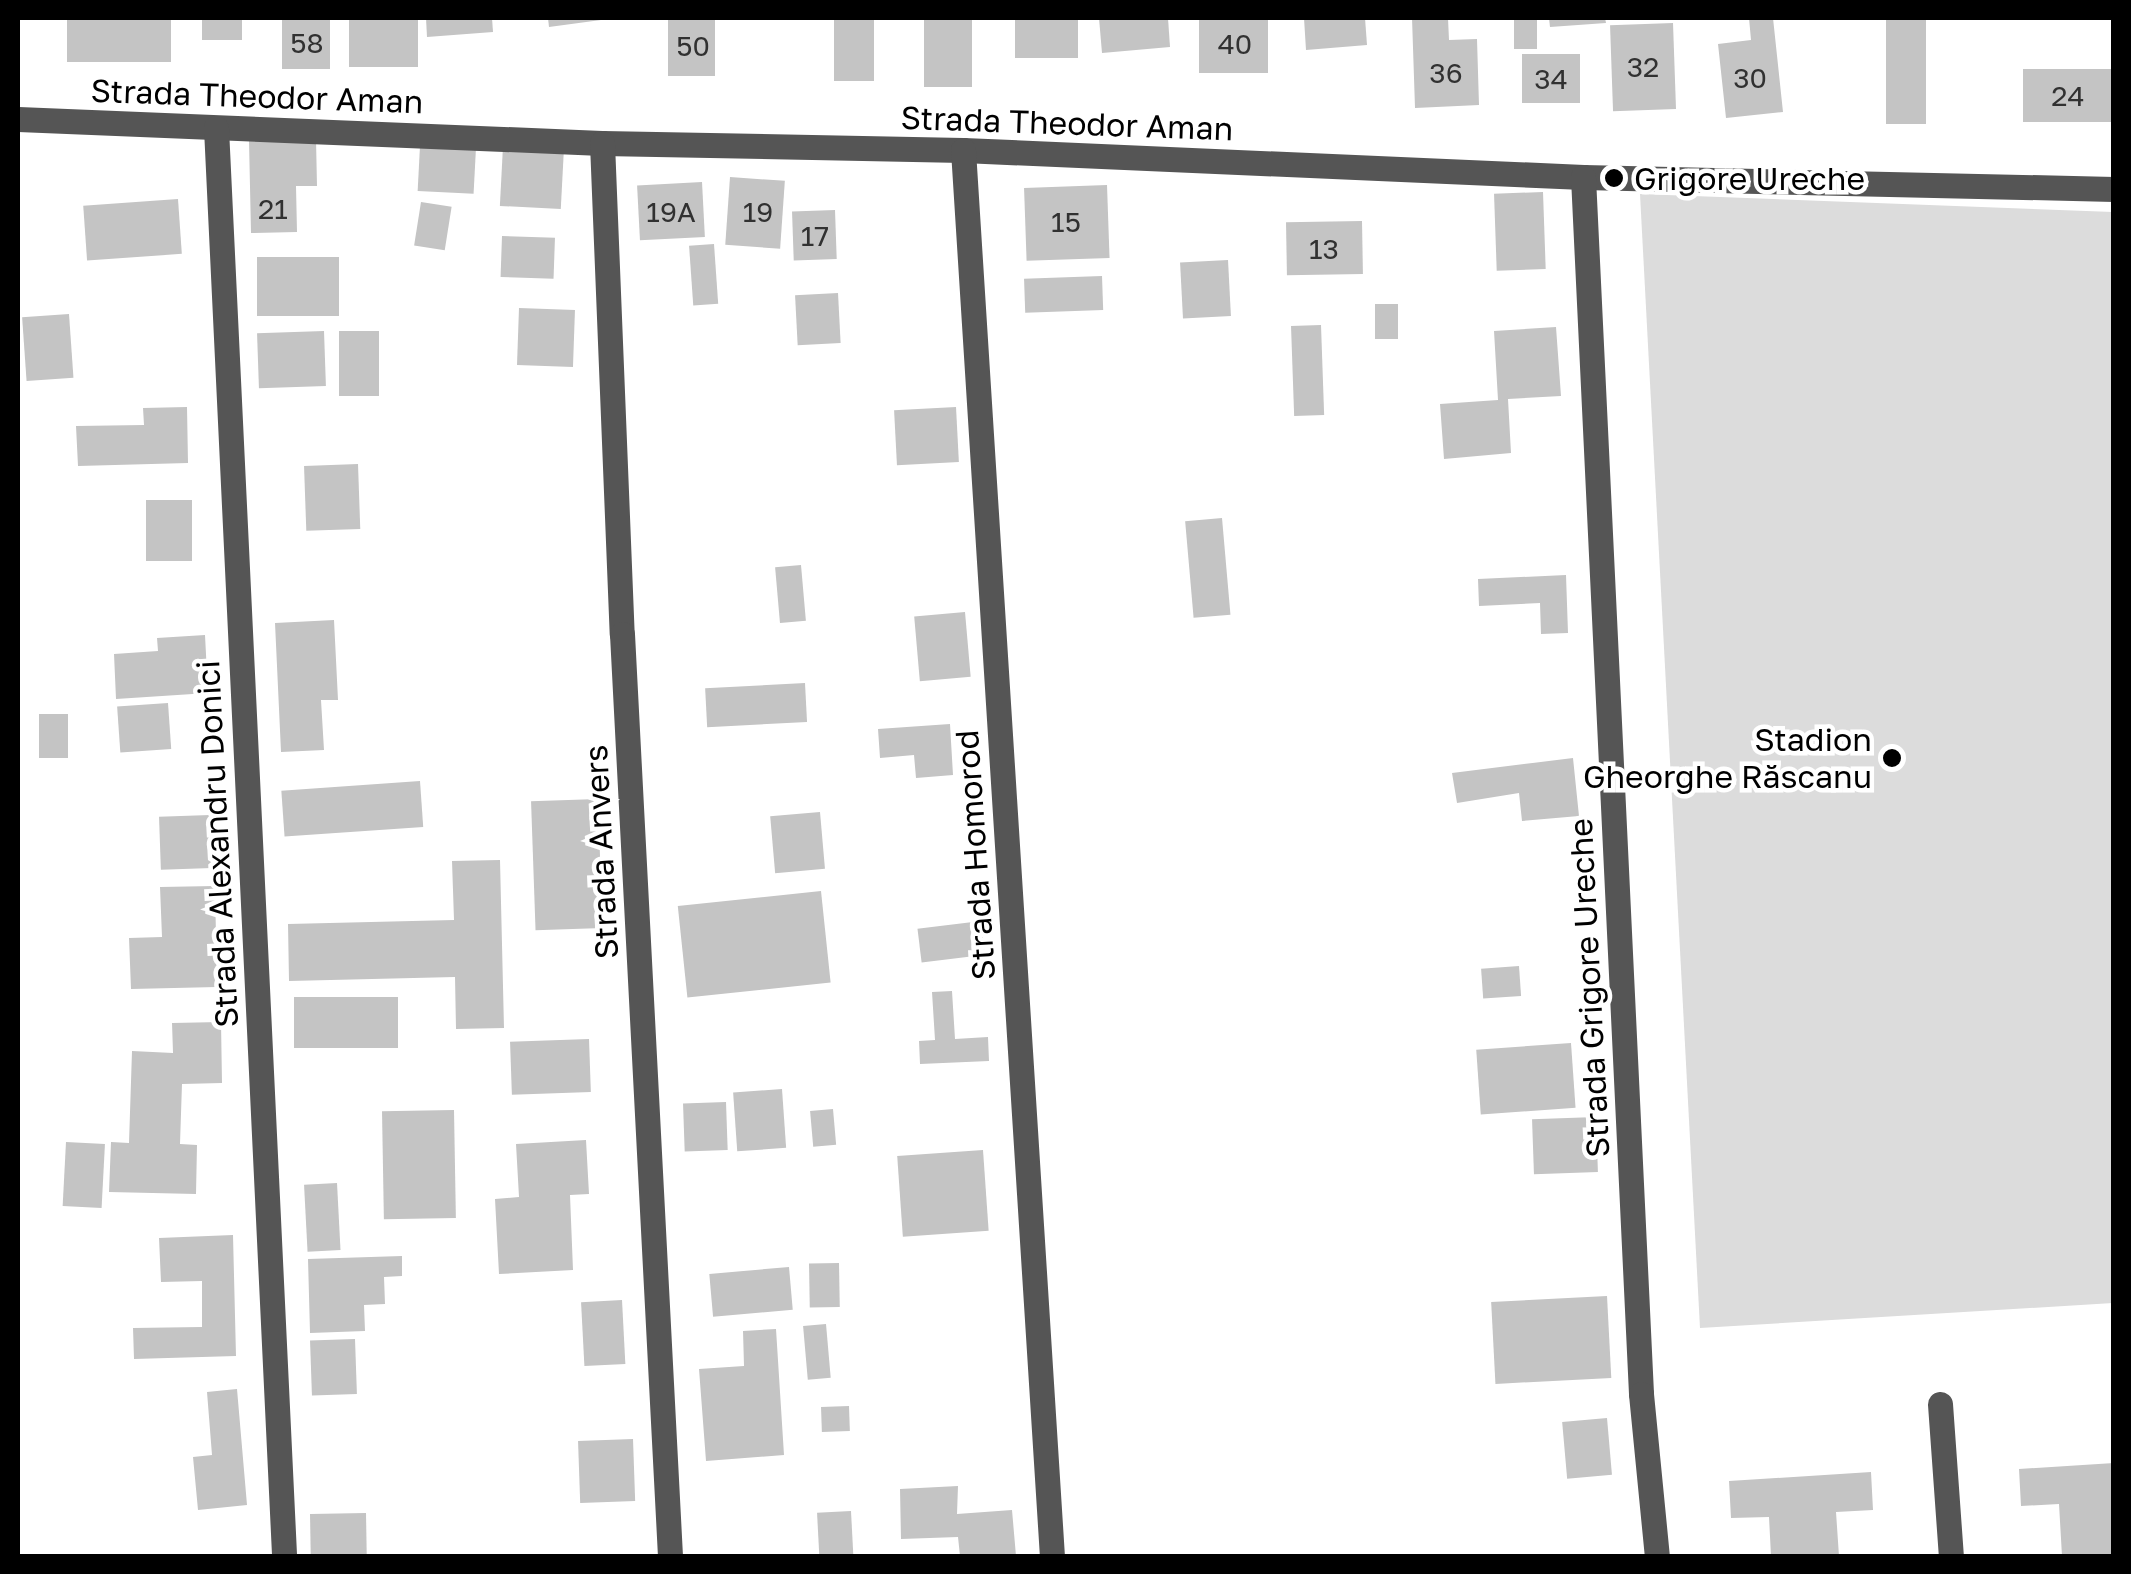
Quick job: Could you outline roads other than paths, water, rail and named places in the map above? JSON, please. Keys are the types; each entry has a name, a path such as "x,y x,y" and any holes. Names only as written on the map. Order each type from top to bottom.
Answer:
{"street":[{"name":"Strada Theodor Aman","path":"18,119 602,143 964,150 1583,177 2114,190"},
{"name":"Strada Alexandru Donici","path":"216,128 284,1556"},
{"name":"Strada Anvers","path":"602,143 622,634 670,1556"},
{"name":"Strada Homorod","path":"964,150 1052,1556"},
{"name":"Strada Grigore Ureche","path":"1583,177 1640,1394 1657,1556"},
{"path":"1940,1404 1951,1556"}],"place":[{"name":"Grigore Ureche","path":"1614,178"},
{"name":"Stadion Gheorghe Răscanu","path":"1892,758"}]}
